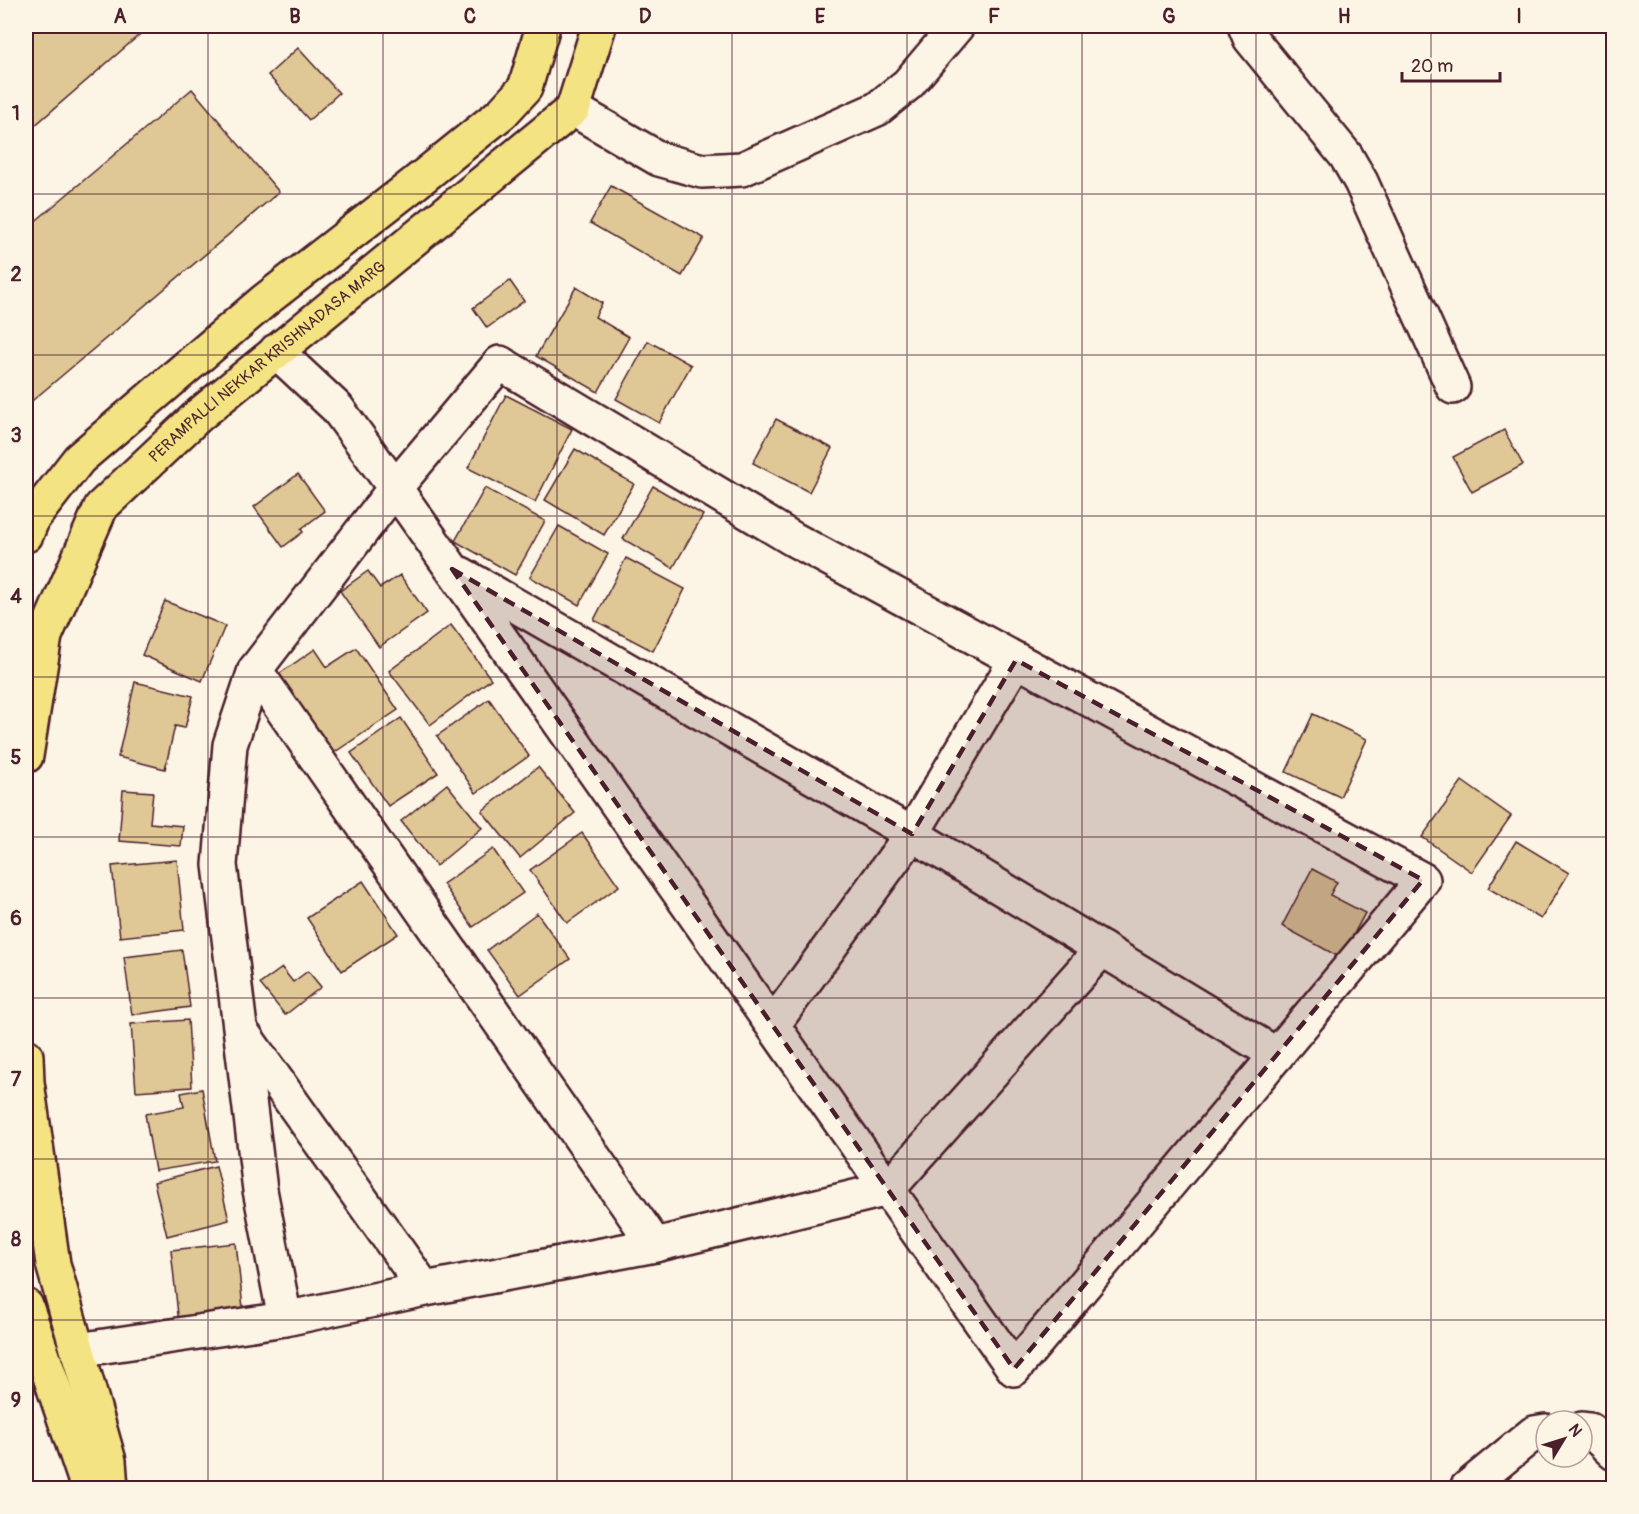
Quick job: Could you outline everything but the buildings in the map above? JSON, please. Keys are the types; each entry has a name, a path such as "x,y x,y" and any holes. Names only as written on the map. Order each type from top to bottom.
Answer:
{"main road":[{"path":"26,535 33,518 78,459 264,301 502,113 525,87 543,26"},
{"path":"573,109 599,26"},
{"name":"PERAMPALLI NEKKAR KRISHNADASA MARG","path":"26,756 45,636 101,507 199,415 573,109"},
{"path":"26,1056 27,1082 53,1264 109,1461 111,1488"},
{"path":"26,1306 88,1488"}],"street":[{"path":"573,109 659,159 702,171 742,169 878,108 908,84 957,26"},
{"path":"1245,26 1250,38 1346,156 1361,182 1453,387"},
{"path":"276,351 337,408 395,488 1014,1369 1423,880 793,539 500,363 395,488 255,670 230,745 220,865 260,1190 285,1319"},
{"path":"452,569 912,834 1277,1055"},
{"path":"773,1024 912,834 1016,660"},
{"path":"255,670 655,1245"},
{"path":"78,1350 285,1319 425,1289 655,1245 888,1189 1102,949"},
{"path":"239,1028 425,1289"},
{"path":"1467,1488 1534,1433"},
{"path":"1594,1434 1614,1453"}],"highlighted area":[{"path":"452,569 912,834 1016,660 1423,880 1014,1369"}]}
